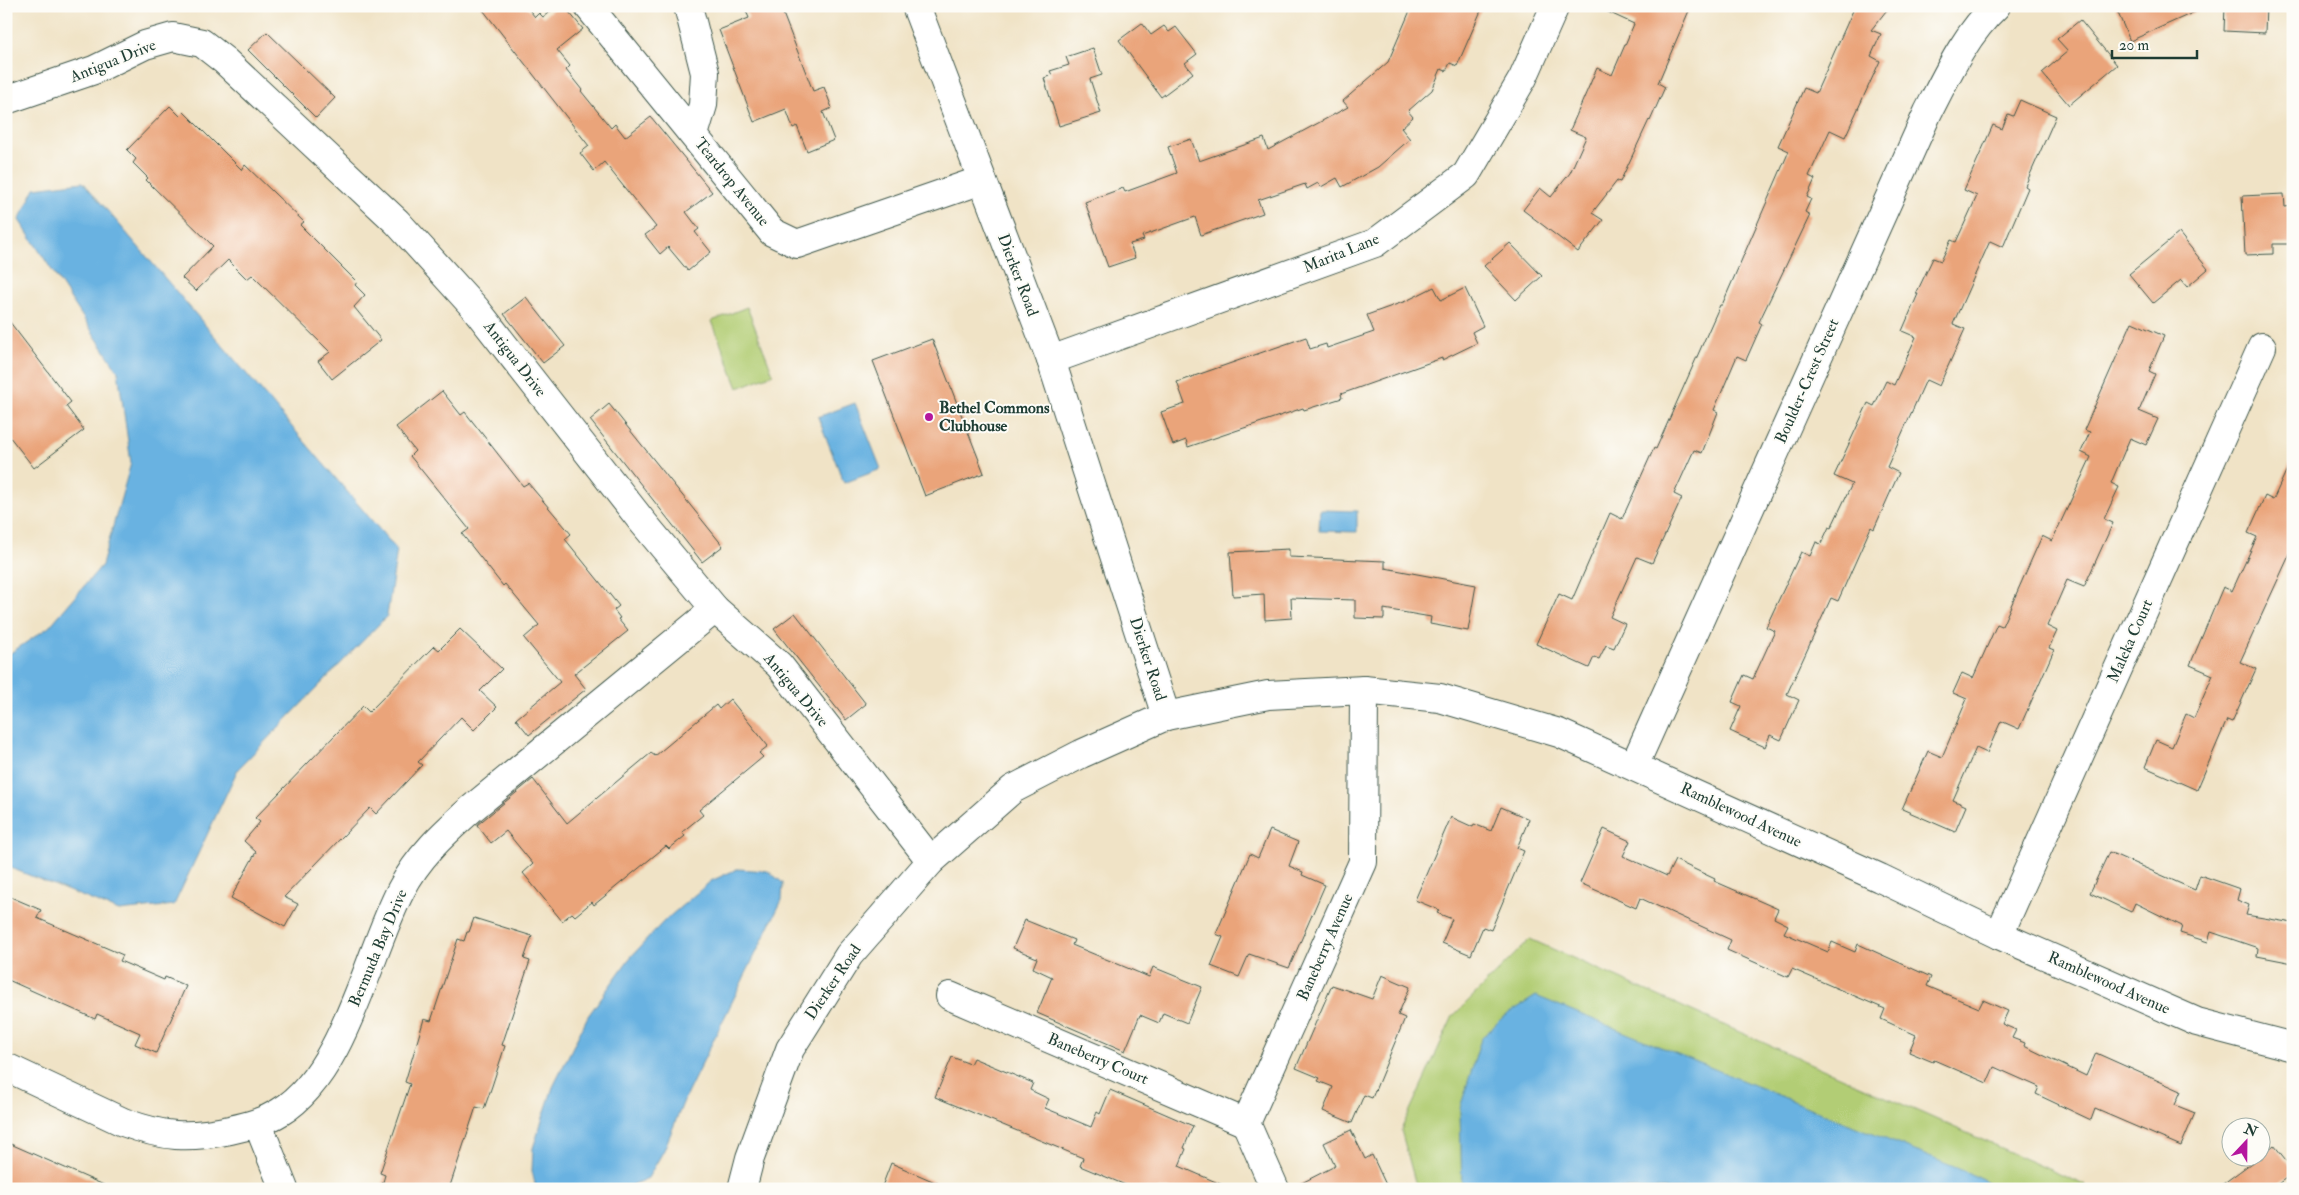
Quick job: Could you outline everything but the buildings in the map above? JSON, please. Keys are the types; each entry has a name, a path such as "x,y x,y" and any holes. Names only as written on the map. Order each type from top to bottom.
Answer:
{"street":[{"name":"Teardrop Avenue","path":"588,6 772,232 797,244 982,180"},
{"path":"688,6 705,73 703,104 694,135"},
{"name":"Marita Lane","path":"1051,360 1375,242 1466,175 1523,78 1555,6"},
{"name":"Boulder-Crest Street","path":"1634,766 1928,112 1949,70 1970,37 1996,6"},
{"name":"Dierker Road","path":"742,1189 750,1158 790,1049 848,955 932,861 1013,789 1081,754 1166,716 1051,360 982,180 920,8"},
{"name":"Antigua Drive","path":"6,100 94,70 145,45 174,37 202,43 225,61 397,222 475,308 641,520 715,609 779,665 932,861"},
{"name":"Maleka Court","path":"1999,935 2262,347"},
{"name":"Bermuda Bay Drive","path":"6,1068 123,1122 175,1136 205,1135 258,1124 282,1111 302,1092 325,1065 357,999 401,890 418,862 440,837 470,810 715,609"},
{"name":"Ramblewood Avenue","path":"1166,716 1268,695 1364,690 1440,698 1559,733 1880,878 1999,935 2197,1022 2293,1047"},
{"name":"Baneberry Avenue","path":"1246,1123 1363,862 1364,690"},
{"name":"Baneberry Court","path":"950,996 1246,1123"},
{"path":"1246,1123 1275,1189"},
{"path":"258,1124 284,1189"}],"green space":[{"path":"747,307 773,374 738,388 712,321"},
{"path":"1530,939 2084,1185 2088,1189 1996,1189 1976,1176 1460,1108 1462,1189 1417,1189 1401,1130 1453,1016"}],"water":[{"path":"83,182 397,550 387,616 238,769 174,905 119,911 6,866 6,656 49,627 102,565 131,463 118,371 19,220 35,188"},
{"path":"855,403 881,469 844,483 818,417"},
{"path":"1320,510 1357,511 1357,532 1319,531"},
{"path":"737,869 768,871 783,883 782,900 685,1098 664,1150 648,1178 623,1189 536,1188 532,1171 533,1148 553,1087 588,1016 629,959 663,922 711,881"},
{"path":"1536,996 1976,1176 1996,1189 1462,1189 1460,1108 1481,1039 1503,1017"}],"place":[{"name":"Bethel Commons Clubhouse","path":"929,417"}]}
